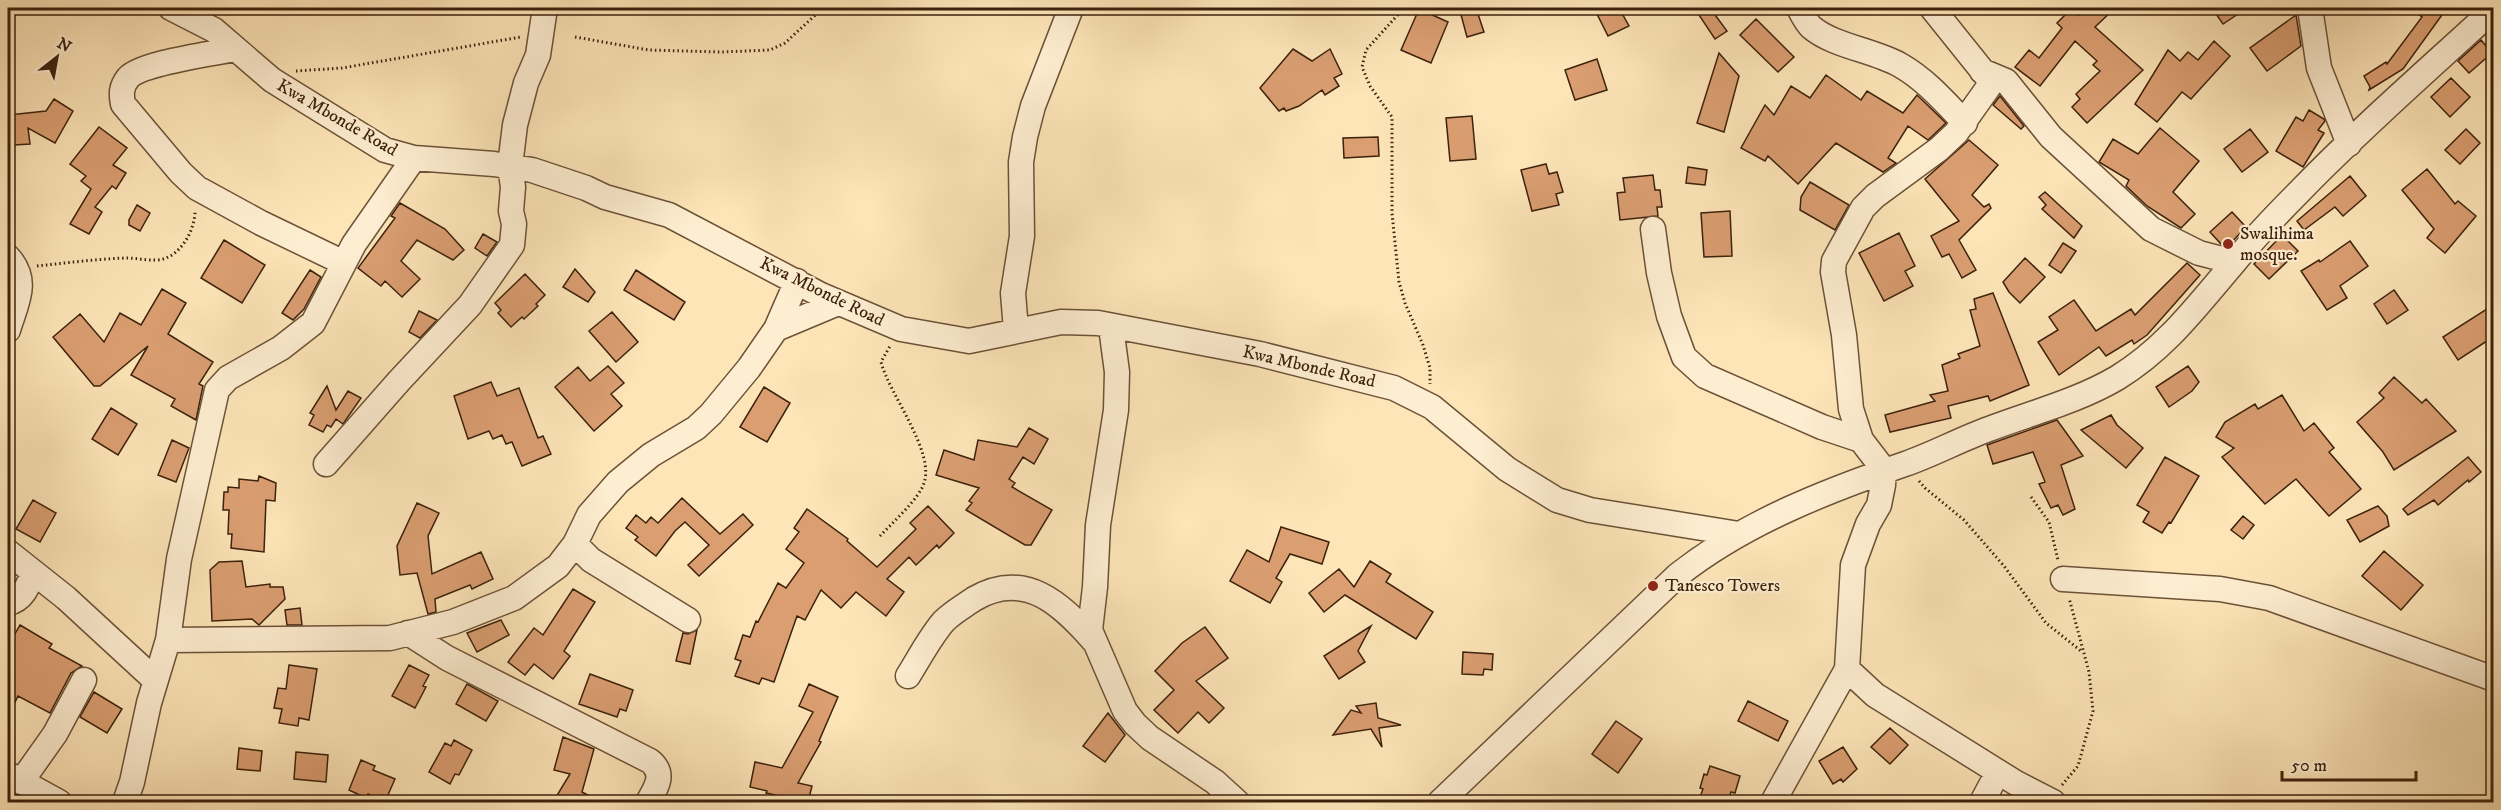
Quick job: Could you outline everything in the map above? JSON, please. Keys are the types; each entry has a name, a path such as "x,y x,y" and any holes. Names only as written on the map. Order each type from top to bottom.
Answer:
{"street":[{"name":"Kwa Mbonde Road","path":"171,8 214,30 262,74 385,150 414,158 510,166 554,176 605,197 669,215 838,303 901,329 969,341 1061,322 1098,323 1260,354 1395,388 1432,407 1497,462 1557,500 1590,510 1739,534"},
{"path":"187,8 214,30"},
{"path":"326,464 470,305 510,250 514,238 510,166 515,125 526,83 538,55 544,8"},
{"path":"1016,330 1013,292 1022,236 1021,162 1025,136 1033,106 1071,8"},
{"path":"1799,8 1809,25 1822,34 1872,52 1924,81 1965,123"},
{"path":"1862,440 1851,409 1844,335 1833,272 1834,261 1863,208 1875,196 1939,149 1965,123 1989,88 1990,82 1932,8"},
{"path":"2310,8 2319,68 2349,144"},
{"path":"1440,802 1678,575 1700,558 1739,534 1806,502 2114,380 2158,349 2301,190 2484,12"},
{"path":"234,49 151,66 135,73 122,88 123,104 197,188 261,223 344,262"},
{"path":"1982,71 2006,81 2051,137 2151,229 2199,253 2234,262"},
{"path":"125,802 132,782 155,680 168,640 179,559 217,390 228,378 281,348 313,323 344,262 414,158"},
{"path":"1653,229 1659,273 1670,316 1684,357 1693,367 1705,376 1792,415 1862,440 1895,467"},
{"path":"8,330 20,286 12,262"},
{"path":"168,640 390,638 453,622 514,598 558,566 575,544 589,515 618,482 651,454 696,428 711,414 749,368 776,329 797,281"},
{"path":"776,329 838,303"},
{"path":"1111,327 1117,372 1116,410 1098,525 1095,587 1089,621 1093,640 1125,711 1135,724 1150,738 1215,782 1237,802"},
{"path":"1773,802 1847,669 1853,565 1864,532 1879,505 1895,467"},
{"path":"575,544 591,560 688,620"},
{"path":"8,552 66,598 155,680"},
{"path":"8,603 19,599 26,590 33,573"},
{"path":"2063,579 2220,589 2269,598 2493,679"},
{"path":"908,676 933,635 955,611 982,595 1004,588 1026,589 1066,610 1093,640"},
{"path":"408,633 447,658 650,761 658,769 659,781 648,802"},
{"path":"1847,669 1875,695 1998,772 2048,800"},
{"path":"59,802 14,778 55,734 84,680"},
{"path":"1982,802 1998,772"}],"path":[{"path":"805,8 822,9"},
{"path":"1404,8 1366,50 1362,67 1370,86 1392,117 1392,213 1401,292 1418,331 1430,368 1432,407"},
{"path":"575,37 657,50 721,52 771,50 785,43 822,9"},
{"path":"262,74 342,68 541,34"},
{"path":"12,262 163,260 174,254 192,229 195,219 195,201"},
{"path":"880,536 921,489 926,476 922,454 912,426 890,389 881,362 901,329"},
{"path":"1895,467 1964,520 2004,566 2046,623 2067,643 2082,652"},
{"path":"2031,497 2049,522 2092,689 2091,723 2083,752 2074,772 2048,800"}],"building":[{"path":"1476,8 1484,32 1467,37 1460,11"},
{"path":"1594,8 1619,8 1629,26 1608,36"},
{"path":"1710,8 1727,31 1715,39 1699,15"},
{"path":"2072,8 2079,15 2087,8 2115,8 2095,27 2143,70 2087,123 2072,107 2080,99 2076,94 2100,71 2093,65 2097,61 2075,41 2040,86 2015,67 2029,50 2039,58 2062,28 2057,23"},
{"path":"2212,8 2247,8 2223,24"},
{"path":"2410,8 2447,8 2403,69 2369,90 2370,87 2364,76 2386,62 2387,64 2422,17"},
{"path":"1419,9 1448,22 1431,63 1401,50"},
{"path":"2296,15 2301,46 2267,71 2250,48"},
{"path":"1756,19 1794,57 1778,72 1740,35"},
{"path":"2481,40 2492,53 2469,73 2458,61"},
{"path":"2214,41 2230,56 2191,99 2182,92 2157,122 2135,104 2168,50 2180,61 2188,52 2198,60"},
{"path":"1293,49 1312,61 1330,49 1342,74 1334,78 1339,86 1325,95 1322,90 1299,106 1279,111 1260,88"},
{"path":"1719,53 1739,76 1724,132 1697,123"},
{"path":"1597,59 1607,90 1575,100 1565,70"},
{"path":"1826,75 1861,100 1867,91 1903,113 1917,95 1946,123 1928,140 1908,126 1888,158 1896,163 1883,172 1836,143 1798,184 1768,156 1765,161 1741,148 1765,105 1774,115 1791,86 1810,98"},
{"path":"2451,78 2470,97 2450,117 2431,97"},
{"path":"2000,96 2024,126 2021,129 1993,105"},
{"path":"54,99 73,111 55,143 28,128 30,144 14,145 12,118 8,115 46,111"},
{"path":"2309,110 2324,119 2325,121 2318,130 2324,133 2303,167 2276,151 2296,117 2303,121"},
{"path":"1472,116 1476,159 1450,161 1446,118"},
{"path":"99,127 127,148 113,165 126,173 116,189 112,186 95,207 102,212 89,234 70,224 91,189 81,181 86,176 70,164"},
{"path":"2160,128 2199,161 2173,192 2195,214 2181,228 2147,206 2126,186 2129,180 2099,162 2113,139 2138,154"},
{"path":"2250,129 2268,152 2242,172 2224,149"},
{"path":"2466,129 2480,143 2460,164 2445,150"},
{"path":"1378,137 1379,156 1344,158 1343,138"},
{"path":"1969,140 1998,165 1972,195 1984,207 1989,204 1991,208 1959,240 1976,270 1962,278 1949,254 1942,257 1931,236 1959,221 1925,179"},
{"path":"1546,164 1549,174 1557,172 1563,192 1556,194 1559,205 1532,211 1521,170"},
{"path":"1688,167 1707,170 1705,185 1686,183"},
{"path":"2427,169 2455,204 2458,201 2476,216 2445,253 2427,238 2434,229 2402,190"},
{"path":"1653,175 1655,190 1660,190 1662,207 1657,207 1658,216 1620,220 1617,193 1625,192 1623,178"},
{"path":"2350,176 2366,196 2343,216 2335,207 2304,230 2297,221"},
{"path":"1810,182 1849,205 1835,230 1800,210 1801,197"},
{"path":"2045,192 2082,226 2074,238 2042,209 2046,205 2039,197"},
{"path":"400,203 445,229 464,250 453,260 417,240 401,261 420,279 402,297 385,281 381,286 358,268 395,218 391,216"},
{"path":"137,205 150,213 140,231 129,225 129,220"},
{"path":"1730,211 1732,256 1704,257 1701,213"},
{"path":"2232,212 2246,227 2228,246 2221,244 2210,232"},
{"path":"1899,233 1915,266 1905,271 1913,286 1884,301 1859,253"},
{"path":"483,234 497,242 487,256 475,248"},
{"path":"2282,235 2298,251 2269,279 2254,264"},
{"path":"224,240 265,265 242,303 201,278"},
{"path":"2350,241 2368,266 2340,286 2347,298 2327,310 2301,271 2319,260 2320,262"},
{"path":"2063,243 2076,251 2061,273 2049,265"},
{"path":"2025,258 2045,277 2020,303 2003,282"},
{"path":"2187,263 2200,275 2147,335 2134,344 2132,340 2106,356 2099,347 2059,375 2038,342 2058,330 2049,317 2074,300 2096,331 2131,309 2135,315"},
{"path":"575,269 595,292 588,302 563,287"},
{"path":"310,270 321,277 304,309 293,320 282,313"},
{"path":"636,270 685,302 674,320 624,290"},
{"path":"525,274 545,295 536,304 538,306 511,327 498,313 501,310 495,303"},
{"path":"162,289 186,303 168,334 213,362 199,384 203,386 196,420 171,406 175,399 131,375 148,346 100,386 94,386 53,337 80,314 104,342 120,313 141,325"},
{"path":"2394,290 2408,310 2387,324 2374,304"},
{"path":"1993,293 2029,385 1990,401 1988,396 1948,406 1951,418 1890,432 1885,415 1935,401 1930,395 1948,391 1942,365 1960,358 1958,354 1980,346 1970,310 1976,309 1974,299"},
{"path":"2493,305 2493,337 2458,360 2443,337"},
{"path":"419,311 437,320 420,338 409,332"},
{"path":"612,312 638,342 616,362 589,331"},
{"path":"608,366 624,383 611,394 622,406 594,431 555,387 578,367 590,381"},
{"path":"2188,366 2199,382 2192,391 2169,407 2156,387"},
{"path":"2394,377 2422,403 2426,399 2456,431 2394,470 2383,452 2357,422 2384,398 2379,393"},
{"path":"491,382 497,396 519,388 538,438 543,436 551,454 522,466 512,442 506,444 502,435 493,439 489,431 468,439 454,396"},
{"path":"327,386 336,410 348,391 361,398 343,424 336,419 331,427 327,425 323,432 309,425 314,415 310,413"},
{"path":"764,387 790,403 767,442 740,427"},
{"path":"2282,395 2304,431 2314,423 2334,448 2329,452 2361,489 2329,516 2296,479 2265,504 2222,457 2234,448 2216,437 2225,422 2255,404 2258,409"},
{"path":"111,408 137,424 118,455 92,439"},
{"path":"2111,415 2117,425 2143,448 2126,468 2081,430"},
{"path":"2057,420 2083,456 2061,465 2075,509 2063,515 2058,505 2051,508 2039,484 2045,482 2033,452 1993,464 1987,445"},
{"path":"1029,428 1048,439 1034,464 1023,457 1009,479 1015,483 1012,487 1052,510 1031,545 1025,545 966,510 972,503 969,501 979,488 936,475 944,450 974,460 978,440 1017,447"},
{"path":"172,440 189,448 176,482 158,475"},
{"path":"2165,457 2199,476 2171,523 2169,522 2162,533 2143,522 2149,512 2137,505"},
{"path":"2468,457 2481,472 2438,505 2434,500 2408,515 2403,509"},
{"path":"259,476 276,483 275,501 266,500 264,552 231,548 232,534 228,534 229,510 223,510 224,492 228,492 228,487 239,488 239,479 258,481"},
{"path":"682,498 720,534 743,514 753,525 699,576 688,565 709,545 685,522 656,556 635,540 638,537 626,528 636,515 646,523 651,517 658,523"},
{"path":"33,500 56,513 40,542 16,529"},
{"path":"417,503 439,513 428,536 432,574 481,552 493,579 472,589 470,585 435,599 436,612 428,614 417,573 400,575 397,546"},
{"path":"928,506 954,533 939,548 937,545 916,565 909,557 887,579 904,592 886,616 856,592 841,608 821,590 805,620 797,616 774,682 762,678 759,684 735,676 741,661 735,659 743,635 750,637 756,621 758,622 778,583 786,588 804,563 786,549 799,532 794,528 807,509 848,539 847,541 877,567 916,529 910,523"},
{"path":"2378,506 2387,516 2389,526 2360,542 2347,520"},
{"path":"2243,516 2254,525 2243,539 2231,530"},
{"path":"1281,527 1329,542 1322,564 1290,554 1276,578 1282,582 1270,603 1230,581 1247,550 1269,562"},
{"path":"2384,551 2423,585 2401,610 2362,576"},
{"path":"242,561 246,587 270,584 270,587 283,587 285,599 259,625 252,619 212,621 210,570 219,562"},
{"path":"1370,561 1391,574 1386,582 1433,612 1416,639 1345,595 1324,612 1309,593 1339,569 1354,587"},
{"path":"573,589 595,602 564,651 570,656 553,679 534,664 525,675 508,662 534,628 543,635"},
{"path":"300,608 302,625 287,625 285,610"},
{"path":"501,620 509,635 477,652 467,633"},
{"path":"20,625 52,644 49,648 82,666 71,673 50,713 18,696 8,717 8,646"},
{"path":"1371,626 1358,651 1365,662 1339,679 1324,656"},
{"path":"1205,627 1228,658 1196,681 1224,708 1209,723 1198,712 1178,733 1154,710 1174,690 1155,671 1182,643"},
{"path":"697,630 690,664 676,661 683,633 688,634"},
{"path":"1463,652 1493,654 1492,670 1484,669 1483,675 1462,674"},
{"path":"289,665 317,669 309,720 299,718 298,726 279,723 282,709 274,708 278,688 286,689"},
{"path":"409,665 429,675 423,686 426,687 415,708 392,696"},
{"path":"590,674 633,690 626,711 620,709 617,717 579,704"},
{"path":"467,684 498,701 486,721 456,704"},
{"path":"809,684 838,697 819,741 821,742 798,783 812,786 808,802 766,793 767,791 750,787 755,762 782,768 813,712 799,706"},
{"path":"94,692 122,709 107,733 80,717"},
{"path":"1748,701 1788,721 1778,741 1738,721"},
{"path":"1376,703 1378,718 1401,725 1379,728 1382,747 1371,729 1333,735 1351,710 1361,713 1356,706"},
{"path":"1108,713 1125,735 1105,762 1083,746"},
{"path":"1616,721 1642,739 1618,773 1592,754"},
{"path":"1890,728 1908,745 1890,764 1871,747"},
{"path":"563,737 594,749 582,792 601,802 553,802 570,774 554,770"},
{"path":"454,740 472,750 459,775 455,774 450,784 429,772 445,743 451,746"},
{"path":"1843,747 1857,769 1843,782 1841,779 1833,784 1819,761"},
{"path":"239,748 262,751 260,771 237,769"},
{"path":"296,752 328,755 326,782 294,779"},
{"path":"361,760 375,766 373,770 395,779 387,797 382,795 380,799 368,794 366,798 349,790"},
{"path":"1710,766 1740,776 1735,793 1731,792 1728,802 1698,802 1703,789 1700,788 1704,774 1707,775"}],"place":[{"name":"Swalihima mosque.","path":"2228,244"},
{"name":"Tanesco Towers","path":"1653,586"}]}
